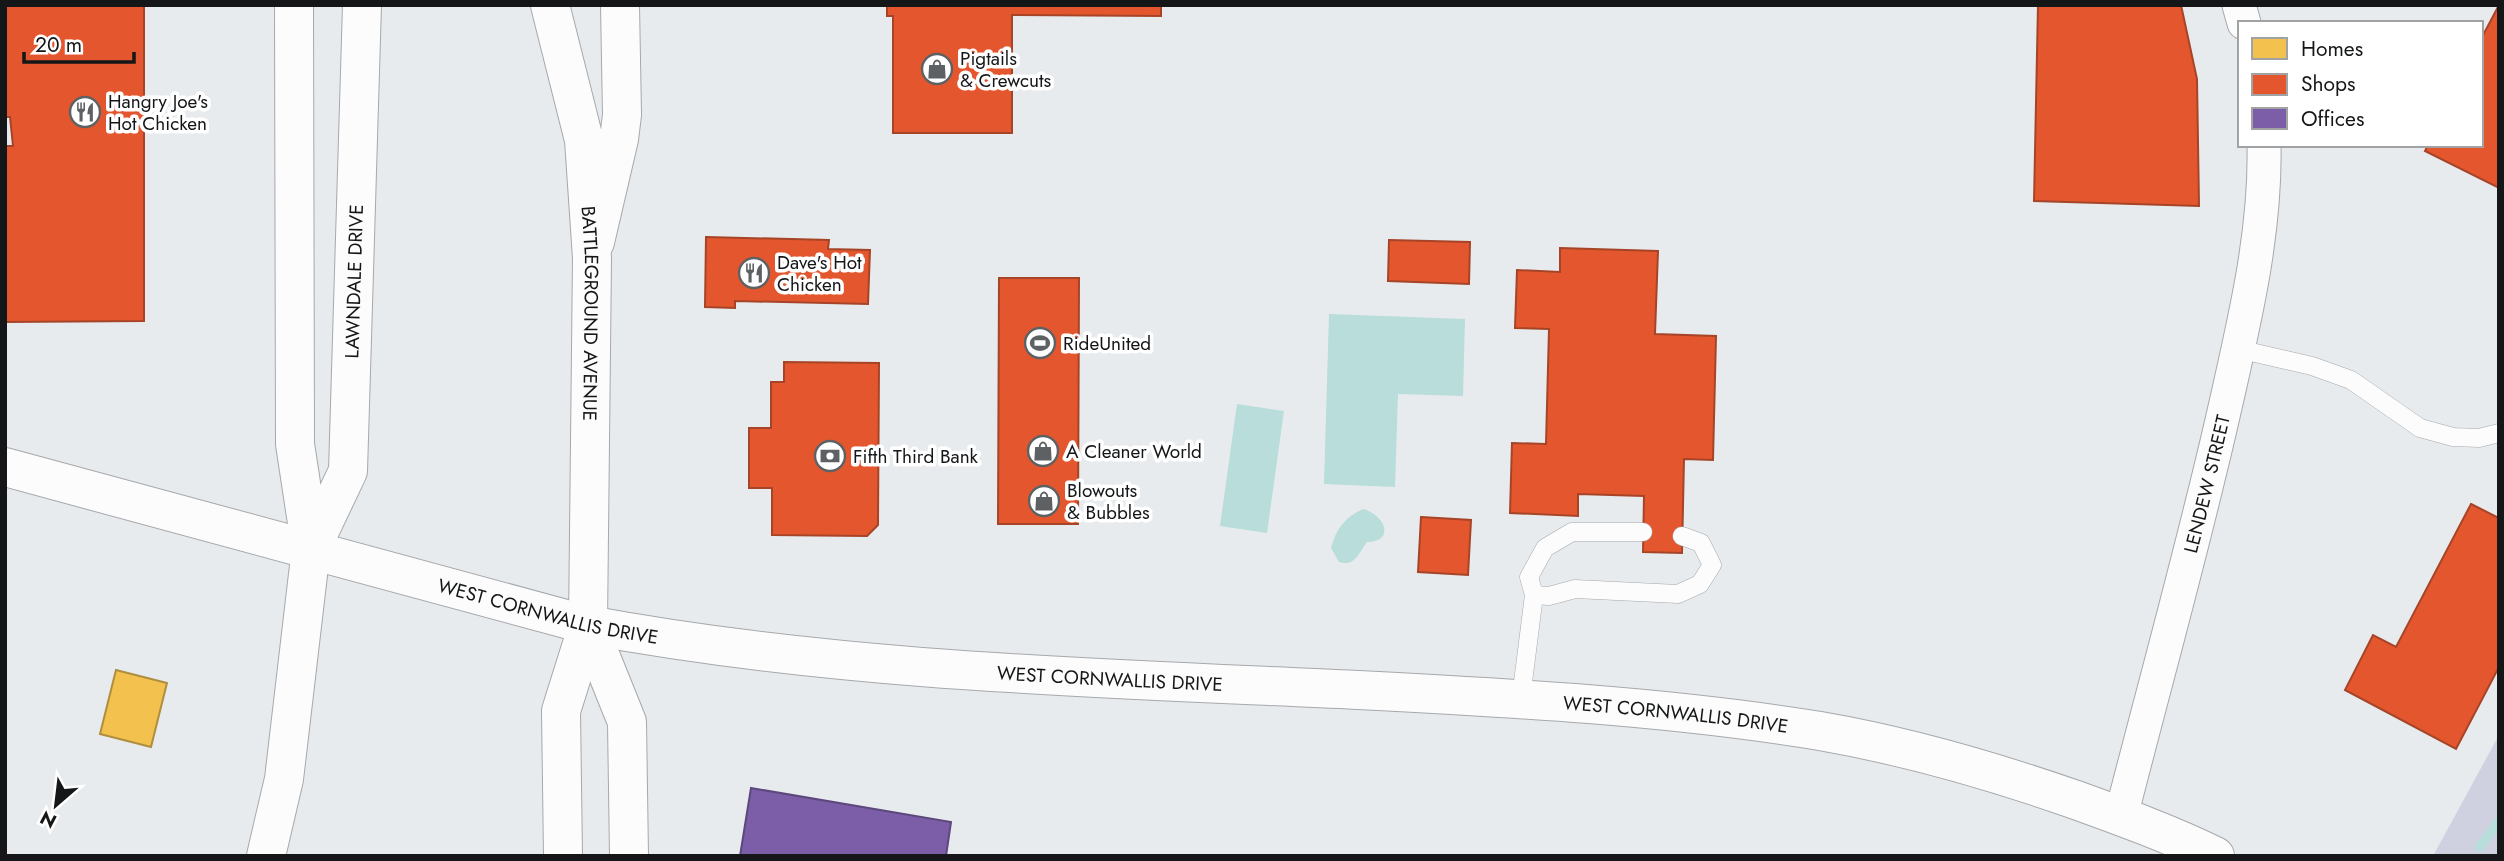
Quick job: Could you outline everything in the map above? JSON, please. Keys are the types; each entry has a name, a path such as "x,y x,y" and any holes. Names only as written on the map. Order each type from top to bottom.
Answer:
{"main road":[{"name":"LAWNDALE DRIVE","path":"266,856 284,779 311,550 295,444 294,5"},
{"name":"LAWNDALE DRIVE","path":"311,550 348,471 362,5"},
{"name":"BATTLEGROUND AVENUE","path":"550,5 584,140 592,258 588,625 561,711 563,856"},
{"path":"592,258 605,128 622,115 621,5"},
{"name":"WEST CORNWALLIS DRIVE","path":"5,467 588,625 688,643 960,671 1521,698 1684,713 1821,732 1921,753 2018,780 2121,816 2215,856"},
{"name":"BATTLEGROUND AVENUE","path":"588,625 626,722 629,856"}],"street":[{"name":"LENDEW STREET","path":"2121,816 2208,480 2238,349 2264,199 2264,147"}],"lane":[{"path":"573,89 605,128"},
{"path":"2238,349 2312,366 2351,380 2420,428 2453,437 2479,438 2499,433"},
{"path":"1521,698 1534,595 1529,577 1545,548 1572,532 1643,532"},
{"path":"1534,595 1549,596 1575,589 1678,594 1700,584 1712,565 1701,542 1682,536"}],"shaded area":[{"path":"1329,314 1465,319 1463,396 1398,394 1395,487 1324,484"},
{"path":"1237,404 1284,411 1267,533 1220,526"},
{"path":"1363,509 1382,522 1384,533 1376,541 1367,542 1353,561 1339,562 1331,548 1336,535 1346,520"},
{"path":"2499,735 2499,856 2433,856"}],"building: Homes":[{"path":"116,670 167,683 151,747 100,734"}],"building: Shops":[{"path":"5,5 144,5 144,321 5,322 5,146 13,146 10,117 5,117"},
{"path":"887,5 1161,5 1161,16 1012,15 1012,133 893,133 893,16 887,16"},
{"path":"2038,5 2181,5 2197,79 2199,206 2034,201"},
{"path":"2499,5 2499,188 2425,151 2427,147 2483,147 2483,35"},
{"path":"706,237 829,240 828,249 870,250 868,304 735,301 735,308 705,307"},
{"path":"1389,240 1470,242 1469,284 1388,281"},
{"path":"1560,248 1658,251 1655,334 1716,336 1713,460 1684,459 1682,553 1643,552 1644,496 1578,494 1578,516 1510,513 1512,443 1546,444 1549,329 1515,328 1517,270 1560,272"},
{"path":"999,278 1079,278 1078,524 998,524"},
{"path":"784,362 879,363 878,525 867,536 772,535 772,488 749,488 749,428 771,428 771,382 784,382"},
{"path":"2471,504 2499,518 2499,667 2456,749 2345,690 2373,635 2396,647"},
{"path":"1421,517 1471,520 1468,575 1418,572"}],"building: Offices":[{"path":"751,788 951,822 946,856 740,856"}],"waterway":[{"path":"2480,847 2499,821"}],"place":[{"name":"Pigtails & Crewcuts","path":"937,69"},
{"name":"Hangry Joe's Hot Chicken","path":"85,112"},
{"name":"Dave's Hot Chicken","path":"754,273"},
{"name":"RideUnited","path":"1040,343"},
{"name":"A Cleaner World","path":"1043,451"},
{"name":"Fifth Third Bank","path":"830,456"},
{"name":"Blowouts & Bubbles","path":"1044,501"}]}
